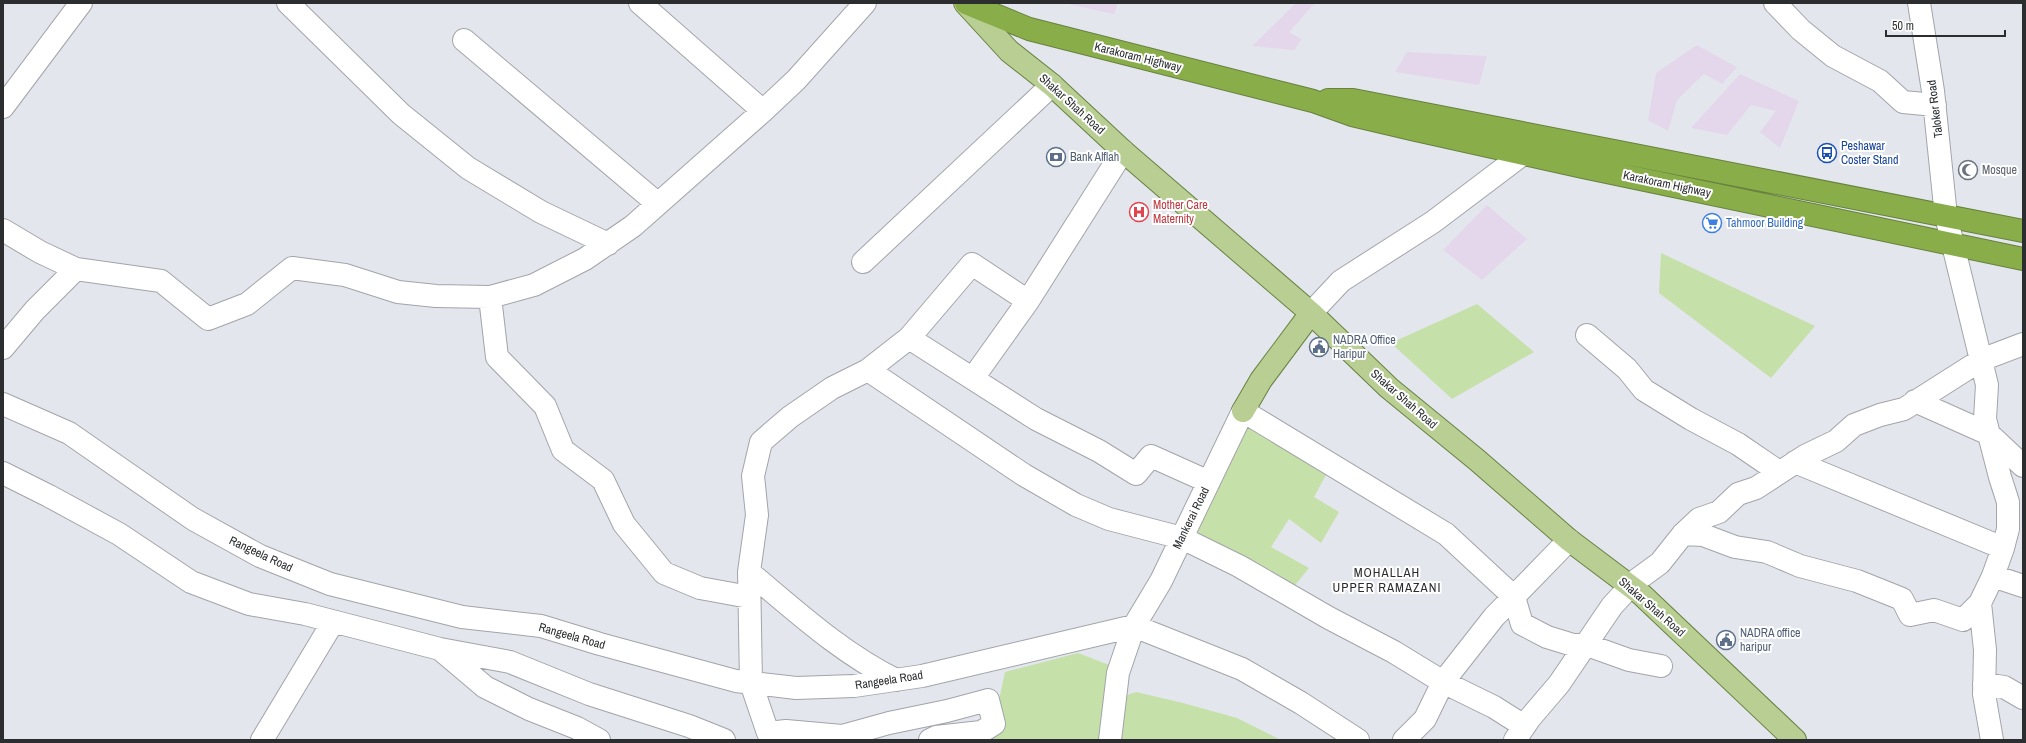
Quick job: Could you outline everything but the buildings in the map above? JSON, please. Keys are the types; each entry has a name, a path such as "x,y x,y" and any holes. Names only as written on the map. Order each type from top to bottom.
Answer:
{"highway":[{"name":"Karakoram Highway","path":"966,3 1029,29 1313,101 1352,115 1523,154 2023,259"},
{"name":"Karakoram Highway","path":"1313,101 1353,100 2023,231"}],"main road":[{"name":"Shakar Shah Road","path":"966,3 1009,51 1052,85 1123,151 1311,313 1389,388 1477,460 1569,540 1642,595 1795,740"},
{"name":"Mankerai Road","path":"1244,411 1261,380 1311,313"}],"street":[{"path":"3,107 81,3"},
{"path":"288,3 401,114 468,168 541,212 608,244"},
{"path":"640,3 763,111"},
{"path":"3,230 40,252 76,269 161,281 208,319 247,304 292,268 345,275 398,292 436,296 490,297 534,285 585,259 633,226 796,80 865,3"},
{"path":"1775,3 1802,30 1833,56 1880,81 1903,102 1935,105"},
{"name":"Taloker Road","path":"1919,3 1935,105 1946,216 1988,385 1985,419 2008,502 2008,529 2003,548 1993,576 1980,603"},
{"path":"464,40 658,204"},
{"path":"863,262 1052,85"},
{"path":"973,378 1028,301 1123,151"},
{"path":"1311,313 1341,281 1433,222 1523,154"},
{"path":"930,740 936,737 981,732 994,724 988,700 947,711 889,723 842,736 786,731 770,737 750,683 749,572 757,516 753,476 761,442 790,416 832,388 868,370 909,338 972,264 1028,301"},
{"path":"3,348 35,310 76,269"},
{"path":"490,297 497,357 545,406 563,450 603,480 624,524 664,573 700,588 749,596"},
{"path":"1587,335 1627,369 1644,390 1691,419 1738,444 1787,467 2003,548"},
{"path":"909,338 1036,419 1098,451 1136,474 1151,456 1209,482"},
{"path":"868,370 1024,475 1076,505 1109,519 1182,538 1239,566 1329,618 1394,652 1443,682 1494,707 1520,733 1559,684 1587,645 1612,606 1630,586 1660,563 1683,534 1699,519 1719,512 1738,494 1756,488 1787,467 1836,441 1854,425 1880,415 1904,409 1981,360 2023,344"},
{"path":"1915,401 1989,434 2023,466"},
{"name":"Rangeela Road","path":"3,404 69,433 151,492 213,530 260,556 330,584 462,617 541,626 600,644 729,679 750,683 803,687 854,686 930,674 1134,626"},
{"path":"1244,411 1446,534 1514,596 1522,624 1547,637 1573,645 1587,645 1629,660 1661,666"},
{"name":"Mankerai Road","path":"1110,740 1118,673 1134,626 1161,581 1244,411"},
{"path":"3,473 119,534 191,582 249,604 305,614 440,649 510,662 589,694 689,726 724,740"},
{"path":"1683,534 1703,536 1735,547 1766,552 1800,566 1857,581 1902,599 1910,616 1934,610 1963,620 1980,603"},
{"path":"1404,740 1425,719 1443,682 1494,617 1569,540"},
{"path":"749,572 826,637 868,666 896,680"},
{"path":"1993,576 2023,586"},
{"path":"1980,603 1985,650 1984,684 1992,740"},
{"path":"262,740 333,622"},
{"path":"1134,626 1242,669 1301,703 1358,740"},
{"path":"440,649 485,687 529,709 576,728 599,740"},
{"path":"1984,684 2004,687 2023,698"}],"shaded area":[{"path":"1118,3 1114,14 1068,4"},
{"path":"1296,3 1315,3 1289,32 1302,39 1294,50 1252,46"},
{"path":"1697,45 1737,67 1722,84 1704,74 1677,100 1668,131 1648,120 1656,73"},
{"path":"1407,52 1487,56 1479,85 1395,72"},
{"path":"1740,74 1799,101 1780,148 1760,132 1776,111 1751,105 1727,135 1691,128"},
{"path":"1487,205 1527,239 1482,280 1443,250"}],"green space":[{"path":"1661,253 1815,326 1771,378 1659,293"},
{"path":"1477,304 1534,352 1452,399 1391,343"},
{"path":"1238,423 1332,464 1314,497 1339,512 1321,543 1289,519 1271,547 1309,568 1288,594 1182,538"},
{"path":"1078,653 1117,668 1115,699 1136,692 1183,703 1237,718 1281,740 975,740 994,724 1005,672"}],"place":[{"name":"Peshawar Coster Stand","path":"1827,153"},
{"name":"Bank Alflah","path":"1056,157"},
{"name":"Mosque","path":"1968,170"},
{"name":"Mother Care Maternity","path":"1139,212"},
{"name":"Tahmoor Building","path":"1712,223"},
{"name":"NADRA Office Haripur","path":"1319,347"},
{"name":"NADRA office haripur","path":"1726,640"}],"district":[{"name":"MOHALLAH UPPER RAMAZANI","path":"1387,580"}]}
